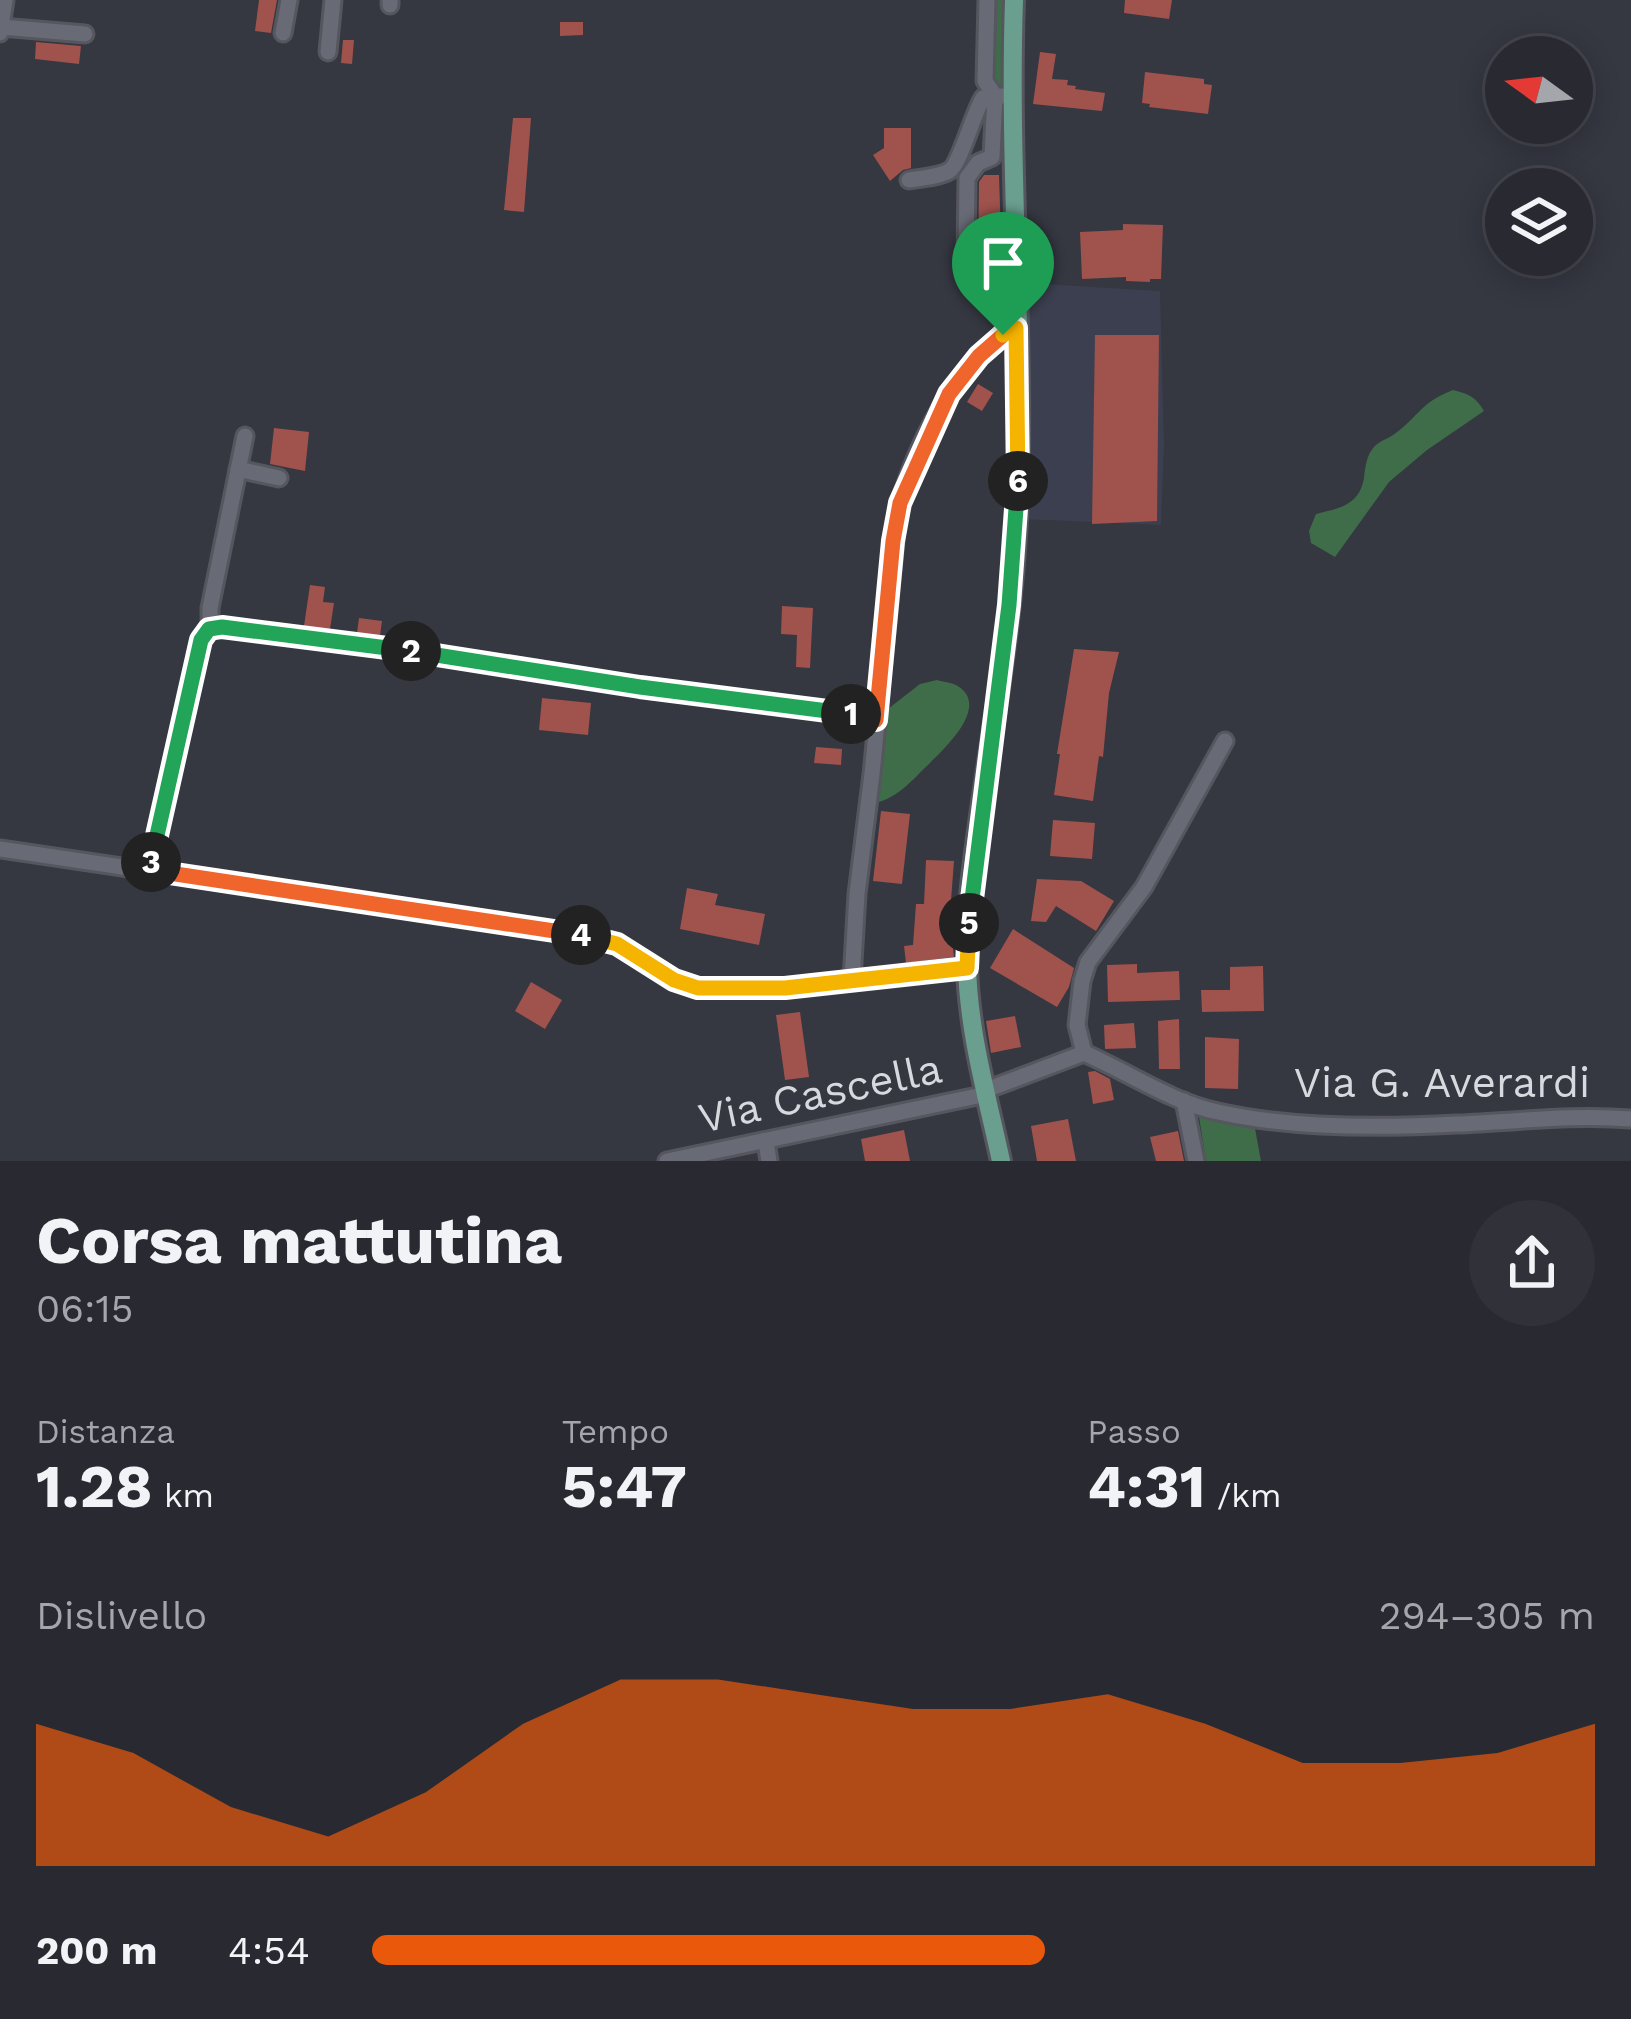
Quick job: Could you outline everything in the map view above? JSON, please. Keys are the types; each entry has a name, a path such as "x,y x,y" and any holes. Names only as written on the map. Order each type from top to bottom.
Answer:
{"main road":[{"path":"1001,1161 971,1017 967,968 974,869 1015,545 1016,328 1004,96 1014,0"}],"street":[{"path":"4,0 1,30 85,34"},
{"path":"283,33 289,0"},
{"path":"328,52 334,0"},
{"path":"986,0 985,81 1004,96"},
{"path":"909,180 949,172 983,98 1004,96"},
{"path":"966,261 967,178 978,163 992,158 1004,96"},
{"path":"851,980 900,503 954,387 984,350 1016,328"},
{"path":"149,870 201,640 209,629 245,436"},
{"path":"238,469 279,478"},
{"path":"209,629 300,636 876,720"},
{"path":"987,1092 1084,1053 1077,1024 1088,962 1144,887 1225,741"},
{"path":"0,849 595,938 624,948 674,980 698,988 785,988 967,968"},
{"name":"Via G. Averardi","path":"1084,1053 1184,1101 1227,1114 1319,1123 1433,1125 1554,1117 1631,1119"},
{"name":"Via Cascella","path":"667,1161 987,1092"},
{"path":"1184,1101 1196,1161"},
{"path":"766,1142 770,1161"}],"shaded area":[{"path":"1026,283 1160,291 1161,525 1022,519"}],"green space":[{"path":"992,0 1003,0 1001,86 993,83 990,59"},
{"path":"1453,390 1471,397 1484,411 1389,482 1335,557 1311,543 1309,531 1316,514 1347,504 1358,495 1373,448 1433,400"},
{"path":"937,680 966,693 969,704 962,726 904,788 875,803 884,712 920,684"},
{"path":"1199,1117 1254,1123 1261,1161 1206,1161"}],"building":[{"path":"259,0 277,0 271,33 255,31"},
{"path":"1125,0 1172,0 1169,19 1124,13"},
{"path":"560,22 583,22 583,35 560,36"},
{"path":"343,40 354,40 352,64 341,63"},
{"path":"36,42 81,46 79,64 35,59"},
{"path":"1040,52 1056,54 1052,79 1068,80 1067,85 1075,89 1105,93 1102,111 1033,104"},
{"path":"1145,72 1204,79 1204,84 1212,85 1208,114 1142,103"},
{"path":"513,118 531,118 524,212 504,210"},
{"path":"884,128 911,128 911,168 890,181 873,155 884,148"},
{"path":"984,175 999,175 1002,268 976,268 979,182"},
{"path":"1123,224 1163,225 1161,279 1082,279 1080,232 1123,230"},
{"path":"1095,335 1159,335 1157,521 1092,524"},
{"path":"978,384 993,393 982,411 967,402"},
{"path":"274,428 309,432 305,471 270,464"},
{"path":"310,585 325,587 323,602 334,603 330,629 304,626"},
{"path":"782,606 813,608 810,668 796,667 797,635 781,634"},
{"path":"359,618 382,621 380,636 357,633"},
{"path":"1074,649 1119,652 1093,801 1054,795"},
{"path":"542,698 591,703 588,735 539,730"},
{"path":"816,747 842,749 841,765 814,763"},
{"path":"881,811 910,814 902,884 873,881"},
{"path":"1053,820 1095,823 1092,859 1050,856"},
{"path":"926,860 954,861 948,940 952,940 954,957 906,963 904,946 913,945 916,904 924,904"},
{"path":"1037,879 1081,881 1114,901 1096,931 1056,906 1046,922 1031,921"},
{"path":"687,888 718,894 715,905 765,914 759,945 680,929"},
{"path":"1013,929 1074,968 1057,1007 990,968"},
{"path":"1137,964 1137,973 1179,971 1180,1000 1108,1002 1107,965"},
{"path":"1263,966 1264,1011 1202,1012 1201,990 1230,990 1230,967"},
{"path":"531,982 562,1000 545,1029 515,1011"},
{"path":"800,1012 809,1077 785,1080 776,1015"},
{"path":"1015,1016 1021,1047 991,1053 986,1021"},
{"path":"1179,1019 1180,1069 1159,1069 1158,1021"},
{"path":"1134,1023 1136,1048 1105,1049 1104,1025"},
{"path":"1205,1037 1239,1039 1238,1089 1205,1088"},
{"path":"1088,1072 1110,1079 1114,1100 1093,1104"},
{"path":"1068,1119 1076,1161 1037,1161 1031,1126"},
{"path":"904,1130 910,1161 865,1161 861,1139"},
{"path":"1178,1131 1184,1161 1156,1161 1150,1137"}],"route":[{"path":"1016,328 1016,522 969,911 967,968 785,988 698,988 674,980 617,944 595,938 149,870 201,640 209,629 300,636 876,720 900,503 949,394 966,370 1003,335 1016,328"}]}
